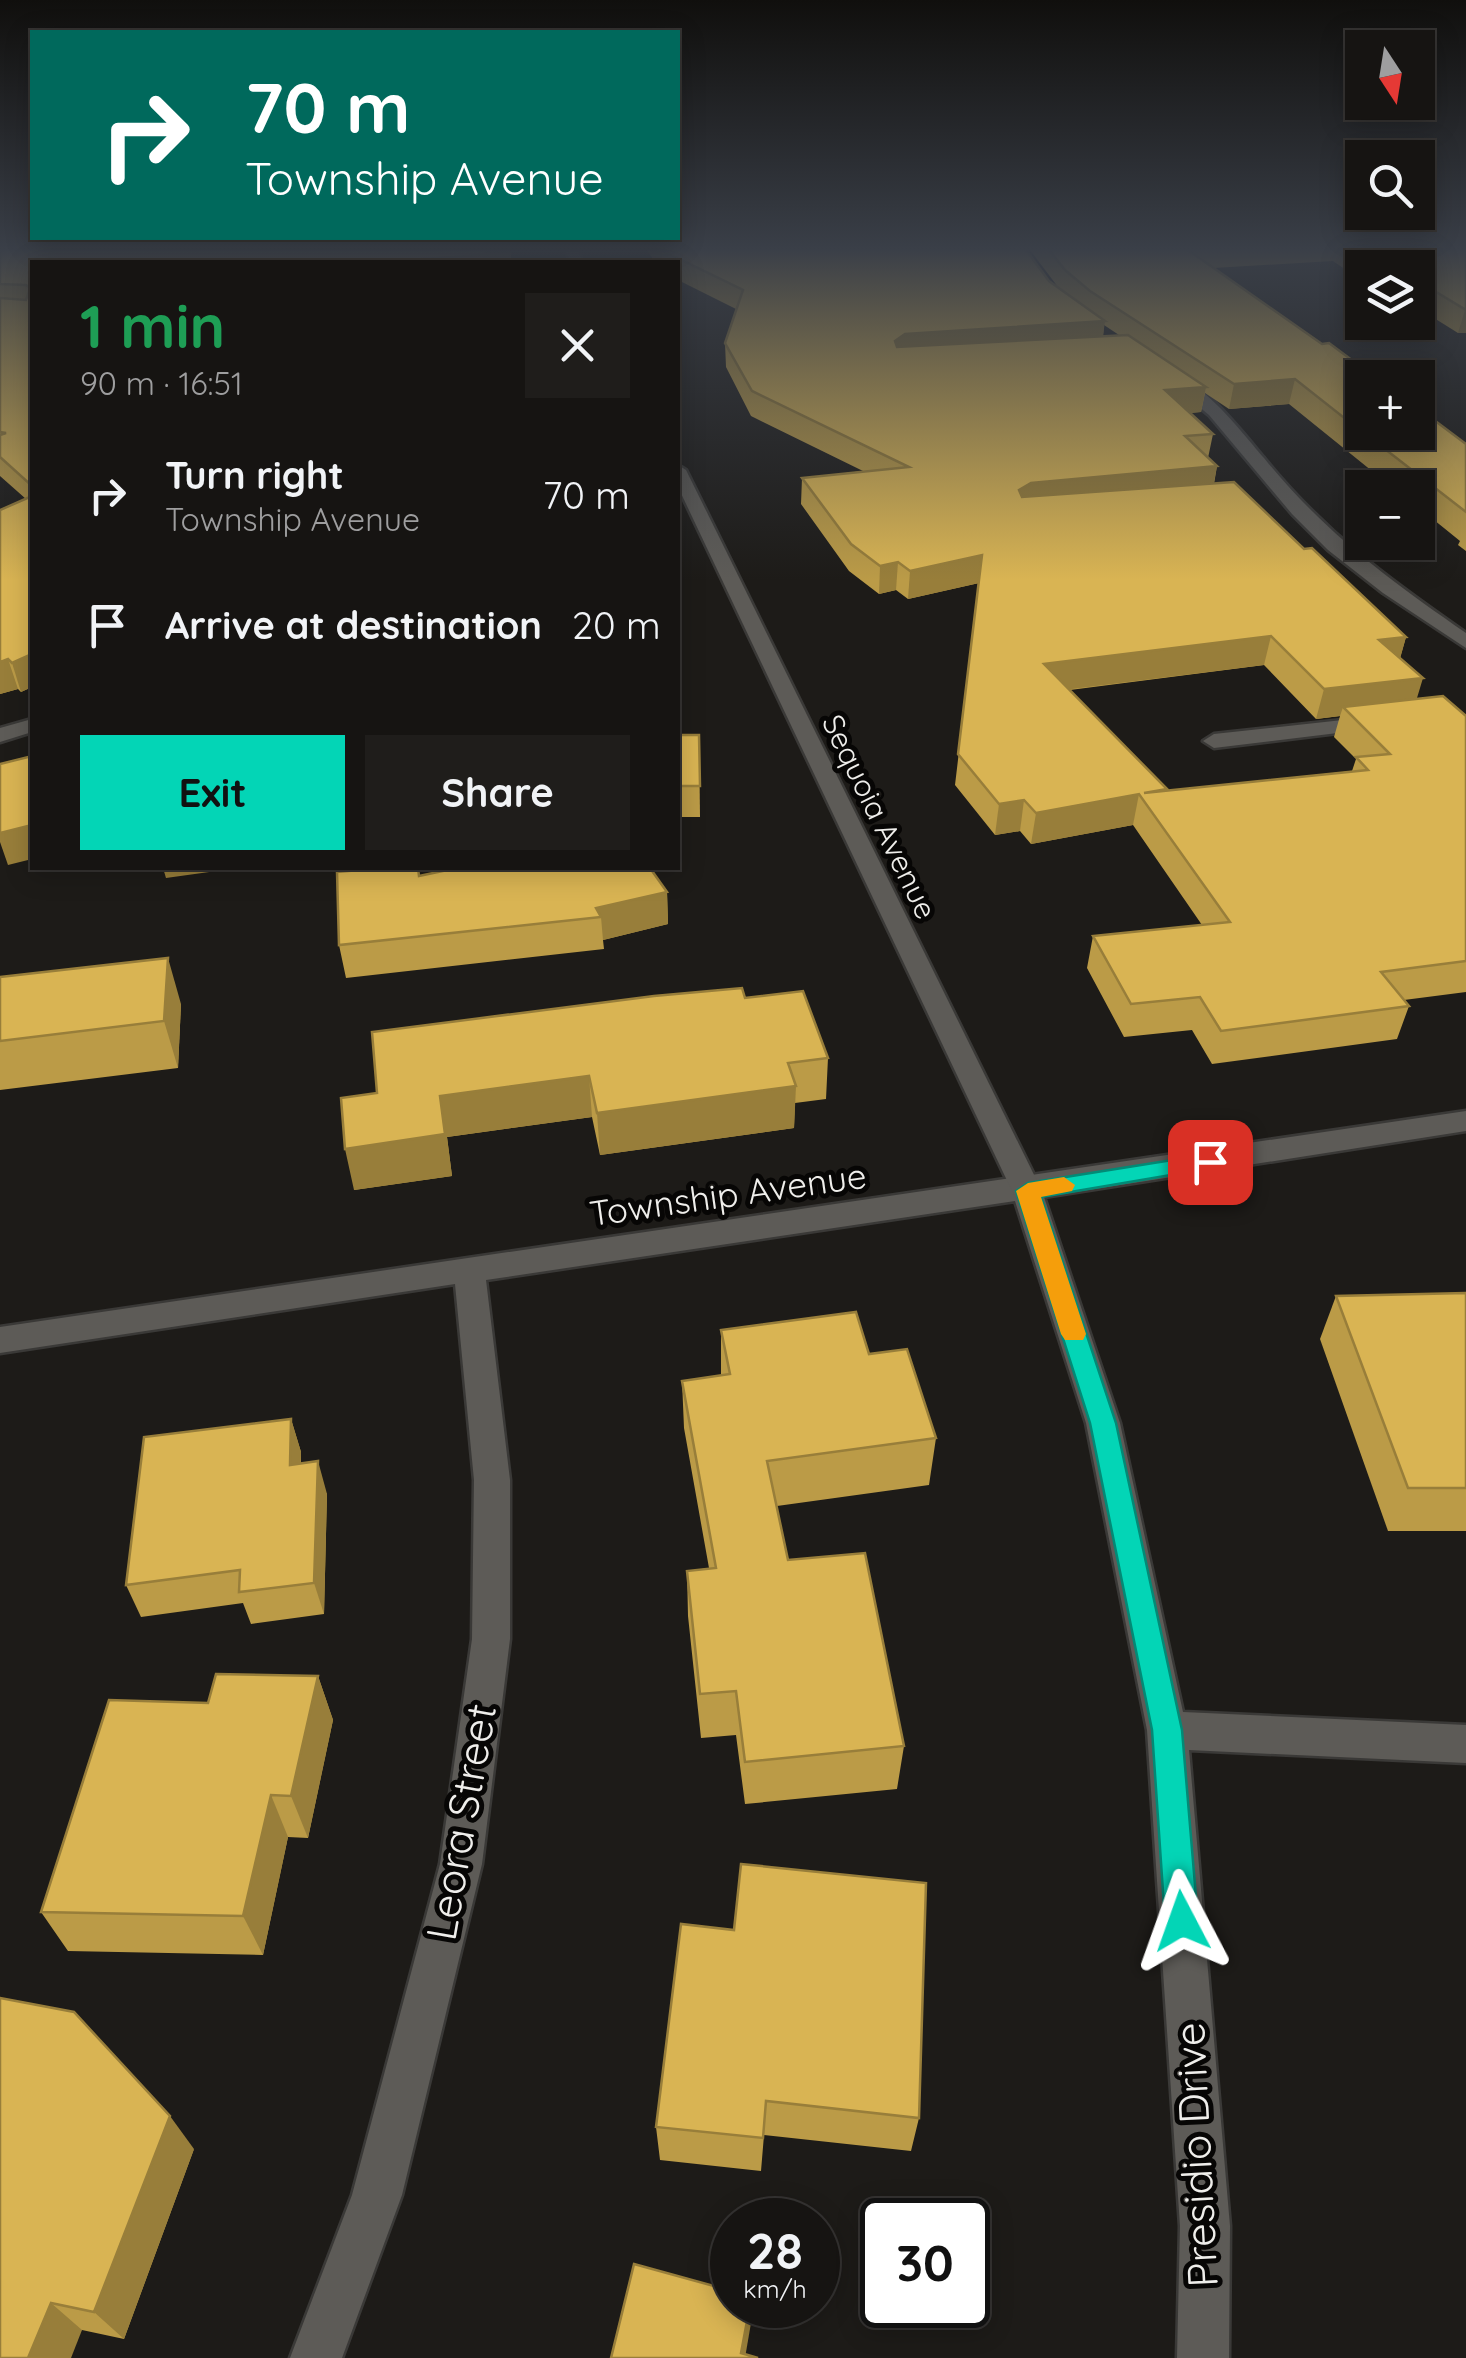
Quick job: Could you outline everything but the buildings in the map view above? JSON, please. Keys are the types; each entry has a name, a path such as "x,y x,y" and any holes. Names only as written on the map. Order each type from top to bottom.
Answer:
{"street":[{"path":"1157,368 1216,410 1314,528 1361,569 1466,642"},
{"name":"Sequoia Avenue","path":"680,474 1028,1191"},
{"path":"1266,496 1286,495"},
{"path":"1214,741 1408,719"},
{"path":"0,735 30,726"},
{"name":"Township Avenue","path":"0,1340 1028,1191 1466,1120"},
{"name":"Presidio Drive","path":"1028,1191 1103,1423 1167,1730 1204,2226 1203,2358"},
{"name":"Leora Street","path":"316,2358 377,2195 461,1864 491,1639 492,1480 469,1269"},
{"path":"1167,1730 1466,1744"}],"slow traffic":[{"path":"1064,1185 1028,1191 1074,1334"}],"route":[{"path":"1182,1921 1167,1730 1103,1423 1028,1191 1210,1162"}]}
